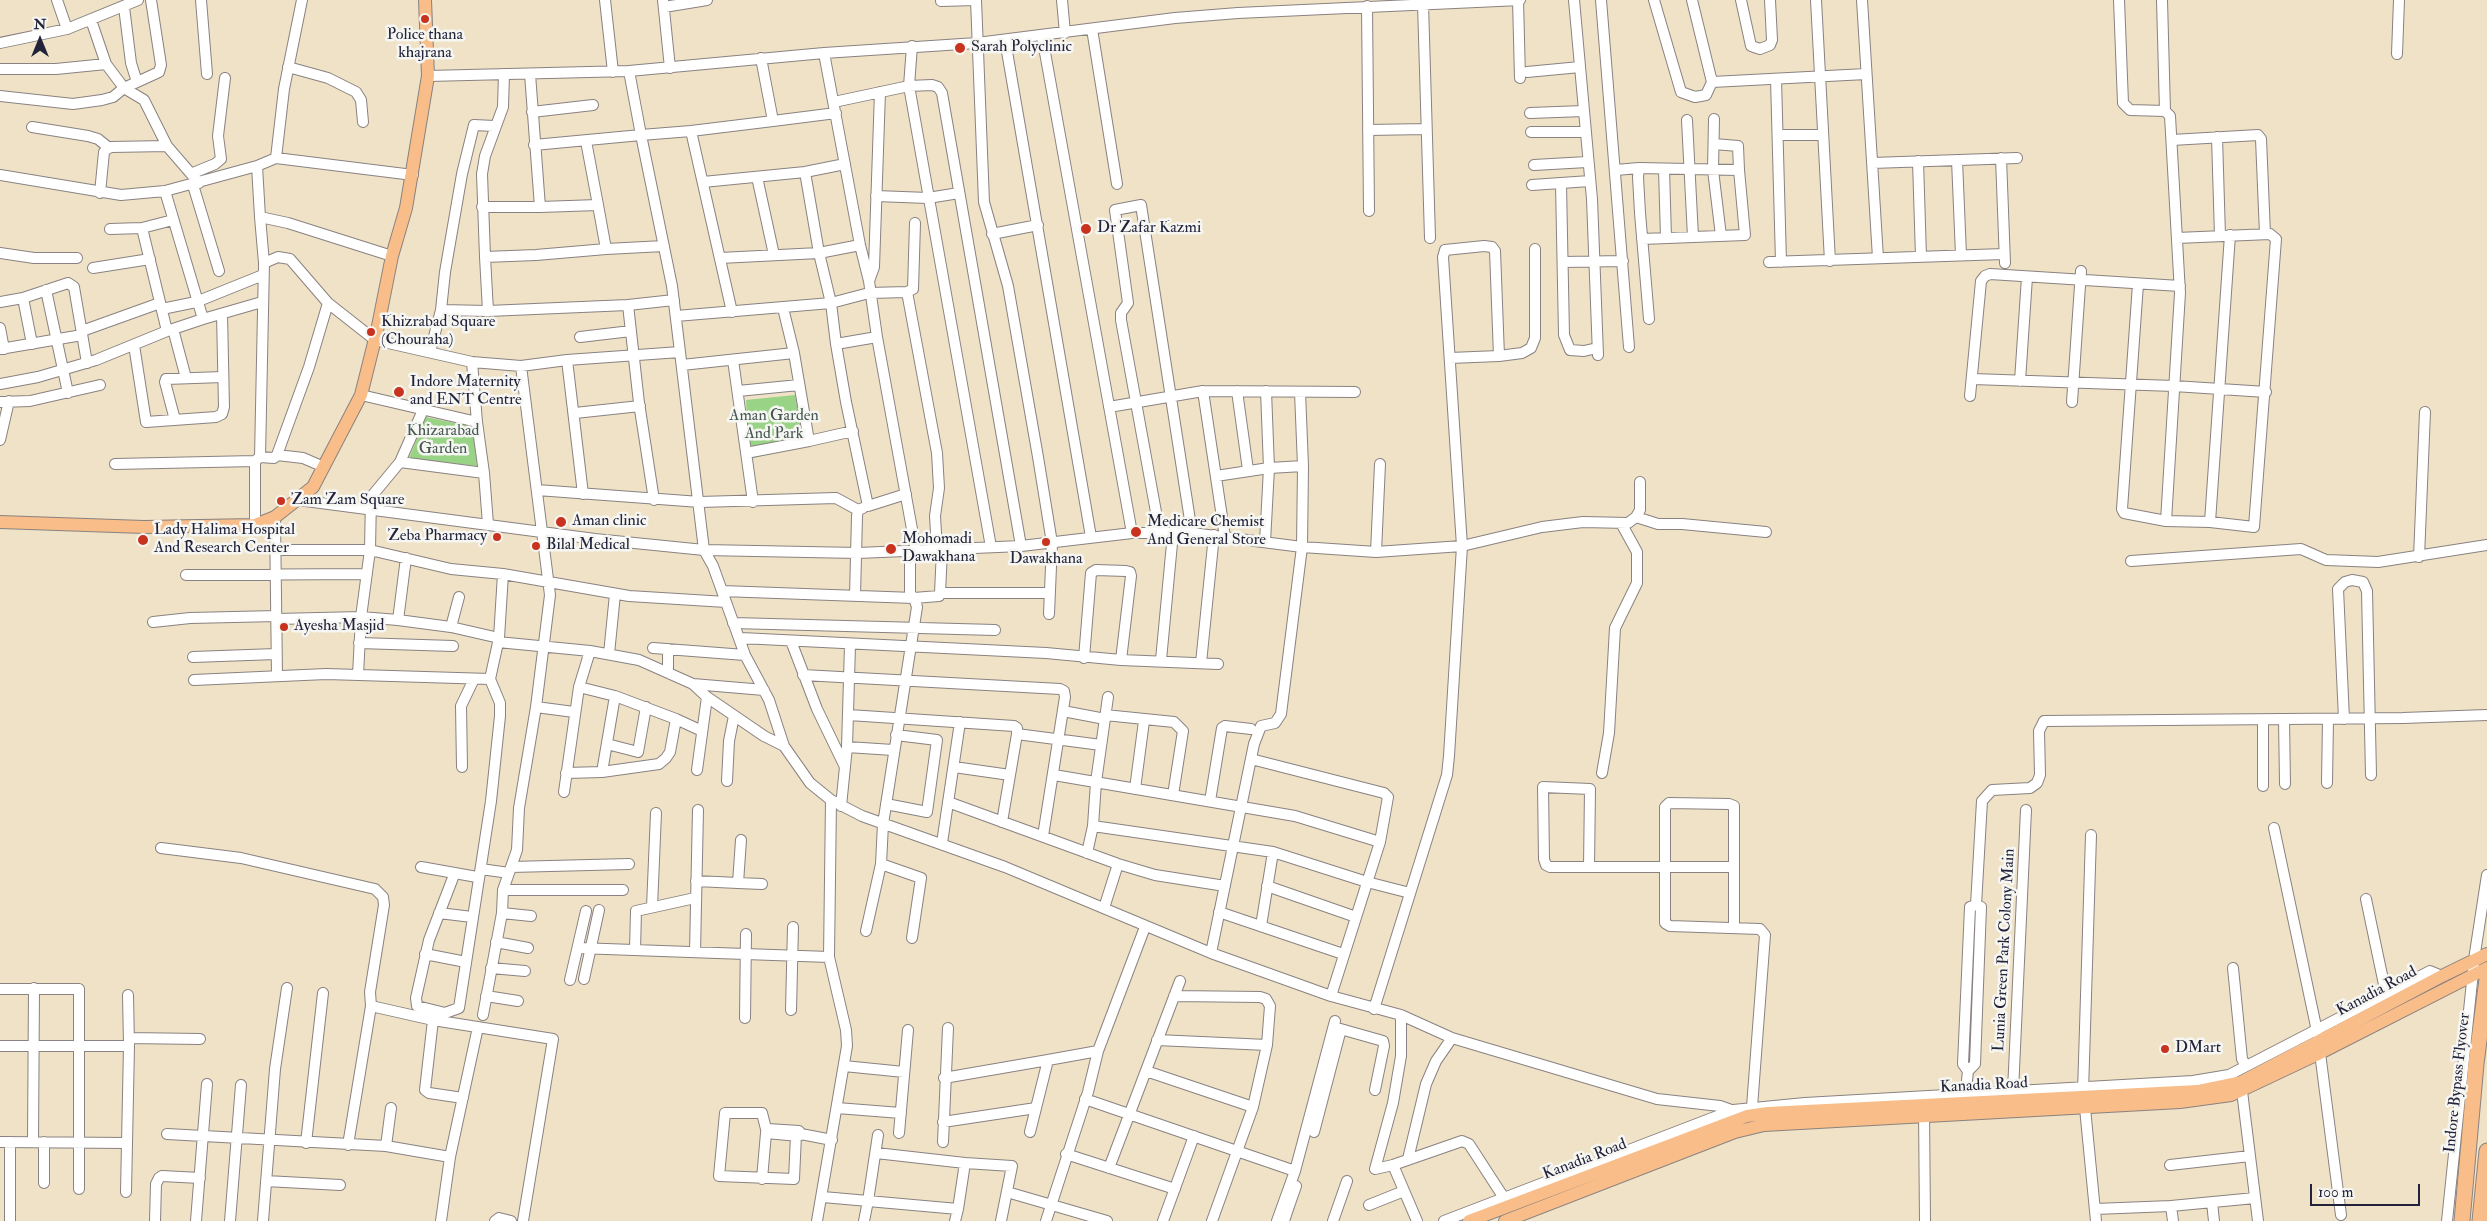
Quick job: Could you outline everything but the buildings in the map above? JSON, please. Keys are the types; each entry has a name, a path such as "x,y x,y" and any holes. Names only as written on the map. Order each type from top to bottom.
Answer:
{"highway":[{"name":"Indore Bypass Flyover","path":"2462,1221 2476,1064 2480,978"},
{"path":"2480,1221 2487,1151"}],"main road":[{"path":"0,522 144,527 255,526 275,517 313,487 361,395 375,340 392,256 413,175 428,76 425,0"},
{"name":"Kanadia Road","path":"2243,1077 2318,1042 2411,987 2442,976 2487,954"},
{"name":"Kanadia Road","path":"1924,1111 1965,1099 2208,1100 2271,1059 2480,978 2487,968"},
{"name":"Kanadia Road","path":"1469,1221 1756,1111 1924,1111 2083,1098"},
{"name":"Kanadia Road","path":"1505,1221 1735,1132 1828,1111"}],"street":[{"path":"57,0 67,29"},
{"path":"0,43 67,29 138,0"},
{"path":"0,96 73,104 113,97 124,88 158,72 161,65 151,0"},
{"path":"201,0 207,74"},
{"path":"276,158 288,67 302,0"},
{"path":"605,0 613,72"},
{"path":"670,68 664,3 707,0"},
{"path":"941,1 976,0 984,202 1008,286 1052,543 1049,614"},
{"path":"1062,0 1065,33"},
{"path":"428,76 613,72 670,68 761,58 912,46 977,43 1175,18 1313,4 1367,6 1384,2 1517,0 1523,75 1580,67"},
{"path":"1561,184 1564,335 1567,347 1576,351 1597,352 1592,199 1587,162 1574,0"},
{"path":"1601,0 1629,347"},
{"path":"1654,0 1682,92 1688,96 1706,95 1712,82 1692,0"},
{"path":"1741,0 1752,46 1760,49 1770,45 1772,40 1770,0"},
{"path":"1816,0 1830,261"},
{"path":"1862,0 1878,258"},
{"path":"2119,0 2123,102 2125,107 2137,112 2165,111"},
{"path":"2162,0 2165,111 2170,116 2180,286 2166,521"},
{"path":"2397,54 2399,0"},
{"path":"1428,2 1426,129 1430,238"},
{"path":"1367,6 1369,211"},
{"path":"124,7 131,63 138,82"},
{"path":"91,20 106,64 124,88 144,100 167,146 193,173 219,270"},
{"path":"1092,29 1117,184"},
{"path":"1042,36 1132,533"},
{"path":"1005,40 1091,536"},
{"path":"912,46 909,86 991,547"},
{"path":"824,53 860,246 869,268"},
{"path":"761,58 773,121"},
{"path":"0,69 56,68 106,64"},
{"path":"288,67 328,78 356,92 361,100 363,122"},
{"path":"629,71 674,300 700,502 704,550 722,591 733,623 741,638 745,654 764,690 784,746 810,782 831,800 883,824 942,842 1211,953 1331,996 1401,1015 1452,1038 1657,1099 1720,1106 1733,1110 1756,1111 1765,935 1760,929 1670,926 1665,923 1665,807 1669,803 1729,804 1734,806 1734,927"},
{"path":"488,312 482,207 483,165 494,126 503,107 504,74"},
{"path":"530,74 540,207"},
{"path":"1712,82 1866,74"},
{"path":"193,173 215,164 221,159 218,136 225,78"},
{"path":"1776,79 1781,262"},
{"path":"834,102 909,86 932,85 938,87 942,93 1021,546"},
{"path":"866,931 881,864 883,824 893,750 917,606 910,594 913,551 906,494 877,337 869,282 876,196 880,92"},
{"path":"532,112 593,105"},
{"path":"1530,114 1584,111"},
{"path":"534,145 691,131 836,113"},
{"path":"1714,119 1714,170 1721,236"},
{"path":"1687,120 1693,237"},
{"path":"430,352 441,310 445,272 462,174 474,125 494,126"},
{"path":"32,127 88,136 98,139 108,148 167,146"},
{"path":"1368,130 1426,129"},
{"path":"691,131 732,312"},
{"path":"1531,132 1585,132"},
{"path":"1778,135 1823,135"},
{"path":"2172,140 2258,135 2261,139 2265,234"},
{"path":"2210,522 2220,389 2225,235 2217,137"},
{"path":"586,141 606,249"},
{"path":"1642,239 1745,235 1738,146 1714,144"},
{"path":"100,193 104,152 108,148"},
{"path":"0,175 121,195 165,192 257,166 276,158 413,175"},
{"path":"1769,262 1961,255 2005,258 2001,158"},
{"path":"1872,163 2017,158"},
{"path":"1957,160 1961,255"},
{"path":"1918,161 1921,257"},
{"path":"1534,165 1587,162"},
{"path":"703,182 805,172 845,164"},
{"path":"255,526 264,263 257,166"},
{"path":"1616,170 1639,168 1739,170"},
{"path":"1639,168 1642,239 1649,319"},
{"path":"1664,169 1666,238"},
{"path":"805,172 819,253 831,303 836,344 853,432 863,508 855,596"},
{"path":"756,177 774,255"},
{"path":"1532,185 1590,181"},
{"path":"165,192 196,302 203,319"},
{"path":"876,196 928,198 959,193"},
{"path":"482,207 598,205"},
{"path":"1160,534 1121,320 1121,313 1128,303 1115,210 1141,205 1192,533"},
{"path":"260,217 288,223 392,256"},
{"path":"110,229 142,228 173,220"},
{"path":"676,316 783,308 831,303 870,293 907,292 913,289 915,222"},
{"path":"992,234 1038,225"},
{"path":"142,228 161,306 186,378"},
{"path":"2138,284 2122,509 2126,514 2166,521 2210,522 2254,527 2266,392 2276,239 2274,235 2265,234 2177,238"},
{"path":"485,257 536,256 606,249 664,246"},
{"path":"720,258 819,253 860,246"},
{"path":"1374,1009 1447,775 1462,546 1443,253 1445,250 1484,246 1492,247 1494,251 1500,356"},
{"path":"1450,358 1500,356 1522,353 1531,348 1535,338 1535,248"},
{"path":"0,253 34,258 77,258"},
{"path":"264,263 278,257 290,259 328,304 375,340 472,362 521,366 567,360 680,352"},
{"path":"93,268 150,259"},
{"path":"1563,262 1623,261"},
{"path":"1970,396 1981,281 1990,274 2027,277 2081,276 2138,284 2180,286"},
{"path":"0,328 2,349 57,340 161,306 196,302 263,275"},
{"path":"2072,402 2081,276"},
{"path":"2020,381 2027,277"},
{"path":"0,302 23,298 66,283 74,287 87,363"},
{"path":"46,290 68,393"},
{"path":"907,292 936,453 939,488 936,516 940,593"},
{"path":"23,298 32,344"},
{"path":"441,310 488,312 628,305 674,300"},
{"path":"0,384 87,363 134,346 170,330 262,302"},
{"path":"115,464 274,458 277,455 309,367 328,304"},
{"path":"628,305 654,500"},
{"path":"783,308 794,353 809,441"},
{"path":"134,346 145,420 152,422 216,417 222,414 222,314"},
{"path":"580,337 631,331"},
{"path":"836,344 877,337"},
{"path":"682,365 794,353"},
{"path":"567,360 584,494"},
{"path":"733,360 753,502"},
{"path":"472,362 488,524"},
{"path":"483,1015 502,913 503,890 517,850 519,808 545,647 550,582 521,366"},
{"path":"175,420 165,380 223,377"},
{"path":"1973,379 2132,384 2266,392"},
{"path":"0,440 4,402 30,401 100,385"},
{"path":"738,391 800,385"},
{"path":"1109,407 1170,395 1203,391 1356,392"},
{"path":"1203,391 1225,537"},
{"path":"1237,391 1248,470"},
{"path":"1265,542 1270,468 1266,391"},
{"path":"1211,953 1251,759 1261,726 1275,723 1280,714 1302,547 1303,466 1300,392"},
{"path":"361,395 477,422"},
{"path":"575,413 640,406"},
{"path":"358,675 361,617 370,550 371,497 400,462 423,410"},
{"path":"2418,557 2425,412"},
{"path":"746,453 853,432"},
{"path":"277,455 303,458 324,467"},
{"path":"400,462 484,473"},
{"path":"1376,552 1380,464"},
{"path":"1216,476 1248,470 1303,466"},
{"path":"298,500 372,508 388,513 704,550 858,553 1021,546 1091,536 1132,533 1192,533 1302,547 1376,552 1462,546 1542,527 1583,522 1628,523 1636,517 1640,510 1640,482"},
{"path":"537,490 700,502 753,502 836,498 863,508 906,494"},
{"path":"275,517 277,676"},
{"path":"1636,517 1658,524 1682,524 1766,532"},
{"path":"1602,773 1609,733 1615,628 1637,583 1637,552 1621,523"},
{"path":"1161,660 1173,533"},
{"path":"1201,664 1214,535"},
{"path":"2131,561 2301,549 2333,560 2378,562 2487,545"},
{"path":"276,550 370,550 451,570 503,574 615,594 726,602"},
{"path":"398,620 406,558"},
{"path":"1084,658 1091,573 1096,570 1126,571 1130,572 1130,576 1121,660"},
{"path":"186,575 367,574"},
{"path":"454,875 425,954 416,998 417,1006 445,1013 459,1008 500,716 500,703 490,679 498,640 503,574"},
{"path":"2344,718 2338,589 2345,582 2352,580 2363,582 2367,591 2370,776"},
{"path":"722,591 914,598 939,596 940,593 1050,593"},
{"path":"609,654 615,594"},
{"path":"451,627 459,597"},
{"path":"153,622 190,618 277,617 361,617 398,620 451,627 498,640 590,651 639,660 693,684 764,690"},
{"path":"733,623 995,630"},
{"path":"741,638 910,648 1046,653 1084,658 1218,664"},
{"path":"791,641 803,675 846,768"},
{"path":"359,643 454,646"},
{"path":"841,806 846,768 849,715 850,645"},
{"path":"653,648 745,654"},
{"path":"668,649 668,673"},
{"path":"564,792 574,712 579,687 590,651"},
{"path":"193,657 276,654"},
{"path":"194,680 358,675 490,679"},
{"path":"803,675 1060,689 1064,691 1060,740 1043,836"},
{"path":"462,767 461,706 474,678"},
{"path":"693,684 706,697 764,736 784,746"},
{"path":"579,687 615,696 646,707 702,731"},
{"path":"602,772 615,696"},
{"path":"697,770 706,697"},
{"path":"1087,853 1093,826 1096,782 1108,697"},
{"path":"536,707 574,712"},
{"path":"607,744 638,752 646,707"},
{"path":"1063,711 1144,721 1174,722 1183,731 1173,795"},
{"path":"849,715 1014,726 1017,728 1002,822"},
{"path":"1965,1099 1968,1071 1963,1064 1970,907 1976,905 1982,802 1992,790 2030,788 2037,783 2040,775 2039,731 2044,722 2487,715"},
{"path":"727,781 729,741 734,716"},
{"path":"566,773 602,772 659,764 670,752 676,719"},
{"path":"2284,719 2285,784"},
{"path":"2327,783 2328,719"},
{"path":"2263,720 2263,786"},
{"path":"1135,789 1144,721"},
{"path":"942,842 960,722"},
{"path":"1210,801 1220,731 1225,726 1251,729"},
{"path":"1017,734 1101,745"},
{"path":"886,804 928,812 937,740 896,735"},
{"path":"847,747 893,750"},
{"path":"1251,759 1387,795 1389,803 1380,842 1331,996"},
{"path":"954,767 1010,775"},
{"path":"1054,775 1295,816 1380,842"},
{"path":"1589,867 1590,789 1543,786 1544,850 1546,865 1550,867 1589,867 1664,866 1734,867"},
{"path":"817,1221 823,1197 848,1046 829,957 831,800"},
{"path":"948,802 1118,864 1154,874 1225,886"},
{"path":"695,952 698,810"},
{"name":"Lunia Green Park Colony Main","path":"2013,1091 2026,810"},
{"path":"652,907 656,813"},
{"path":"1093,826 1273,852 1367,882 1410,893"},
{"path":"2274,828 2318,1042 2341,1215"},
{"path":"2091,834 2083,1098 2096,1221"},
{"path":"738,884 741,840"},
{"path":"161,848 241,858 375,889 384,897 370,992 371,1006 348,1145"},
{"path":"1261,926 1273,852"},
{"path":"421,868 454,875 629,864"},
{"path":"881,864 921,878 912,938"},
{"path":"1104,908 1118,864"},
{"path":"2447,1221 2480,978 2474,961 2487,875"},
{"path":"696,881 762,884"},
{"path":"1267,886 1356,917"},
{"path":"503,890 623,890"},
{"path":"635,950 636,911 695,898"},
{"path":"2366,898 2386,994"},
{"path":"584,979 599,910"},
{"path":"570,980 586,911"},
{"path":"1219,912 1343,954"},
{"path":"439,913 472,917"},
{"path":"502,913 531,916"},
{"path":"791,1010 793,927"},
{"path":"1046,1221 1098,1051 1145,927"},
{"path":"745,1018 746,934"},
{"path":"496,942 528,948"},
{"path":"578,948 591,950 829,957"},
{"path":"425,954 466,962"},
{"path":"491,968 526,972"},
{"path":"2233,968 2250,1156 2258,1221"},
{"path":"1110,1168 1180,981"},
{"path":"2318,1042 2386,994 2411,987"},
{"path":"33,1142 34,988"},
{"path":"264,1221 275,1069 287,988"},
{"path":"0,989 79,989 79,1189"},
{"path":"306,1143 323,993"},
{"path":"126,1192 128,995"},
{"path":"486,996 518,1001"},
{"path":"1174,996 1260,997 1266,999 1270,1006 1267,1045 1253,1107 1212,1221"},
{"path":"371,1006 433,1020 553,1039 523,1221"},
{"path":"1401,1015 1401,1056 1393,1103 1375,1169 1393,1165 1462,1141 1469,1144 1504,1198"},
{"path":"433,1020 425,1090 429,1093 463,1098"},
{"path":"1314,1132 1336,1026 1383,1041 1384,1046 1375,1090"},
{"path":"441,1221 450,1157 478,1027"},
{"path":"943,1142 944,1078 948,1028"},
{"path":"899,1132 908,1030"},
{"path":"1408,1160 1426,1084 1436,1062 1452,1038"},
{"path":"0,1046 79,1046 200,1039"},
{"path":"1157,1040 1267,1045"},
{"path":"944,1078 1098,1051"},
{"path":"1030,1132 1048,1060"},
{"path":"844,1066 904,1072"},
{"path":"1146,1071 1253,1107"},
{"path":"1828,1111 1965,1099 2013,1091 2083,1098 2229,1075 2243,1077"},
{"path":"1277,1221 1286,1205 1324,1081"},
{"path":"196,1221 207,1084"},
{"path":"230,1221 241,1084"},
{"path":"1085,1098 1237,1151 1299,1166"},
{"path":"386,1146 391,1108"},
{"path":"837,1108 901,1113"},
{"path":"943,1122 1036,1108"},
{"path":"1444,1221 1733,1110"},
{"path":"1924,1111 1925,1221"},
{"path":"762,1179 766,1131 762,1113 727,1112 723,1116 719,1176 762,1179 794,1178 799,1134"},
{"path":"766,1131 832,1140"},
{"path":"166,1134 236,1140 386,1146 450,1157"},
{"path":"864,1221 878,1135"},
{"path":"1163,1221 1194,1136"},
{"path":"10,1221 5,1142 126,1143"},
{"path":"44,1142 44,1183"},
{"path":"1299,1166 1309,1148"},
{"path":"876,1153 1012,1166 1001,1221"},
{"path":"1066,1154 1175,1189"},
{"path":"2170,1165 2250,1156"},
{"path":"955,1221 965,1163"},
{"path":"1393,1165 1417,1221"},
{"path":"155,1221 156,1184 162,1176 200,1178"},
{"path":"266,1181 340,1185"},
{"path":"1333,1221 1347,1181"},
{"path":"1369,1205 1404,1191"},
{"path":"1007,1192 1107,1221"},
{"path":"823,1197 958,1209"},
{"path":"2095,1209 2171,1206 2255,1198"},
{"path":"2212,1202 2214,1221"},
{"path":"1284,1221 1286,1205"},
{"path":"2171,1206 2173,1221"},
{"path":"495,1221 499,1218 511,1221"}],"green space":[{"name":"Aman Garden And Park","path":"795,395 804,445 750,459 746,400"},
{"name":"Khizarabad Garden","path":"426,417 473,427 477,466 409,458"}],"place":[{"name":"Police thana khajrana","path":"425,19"},
{"name":"Sarah Polyclinic","path":"960,48"},
{"name":"Dr Zafar Kazmi","path":"1086,229"},
{"name":"Khizrabad Square (Chouraha)","path":"371,332"},
{"name":"Indore Maternity and ENT Centre","path":"399,392"},
{"name":"Zam Zam Square","path":"281,501"},
{"name":"Aman clinic","path":"561,522"},
{"name":"Medicare Chemist And General Store","path":"1136,532"},
{"name":"Zeba Pharmacy","path":"497,537"},
{"name":"Lady Halima Hospital And Research Center","path":"143,540"},
{"name":"Dawakhana","path":"1046,542"},
{"name":"Bilal Medical","path":"536,546"},
{"name":"Mohomadi Dawakhana","path":"891,549"},
{"name":"Ayesha Masjid","path":"284,627"},
{"name":"DMart","path":"2165,1049"}]}
